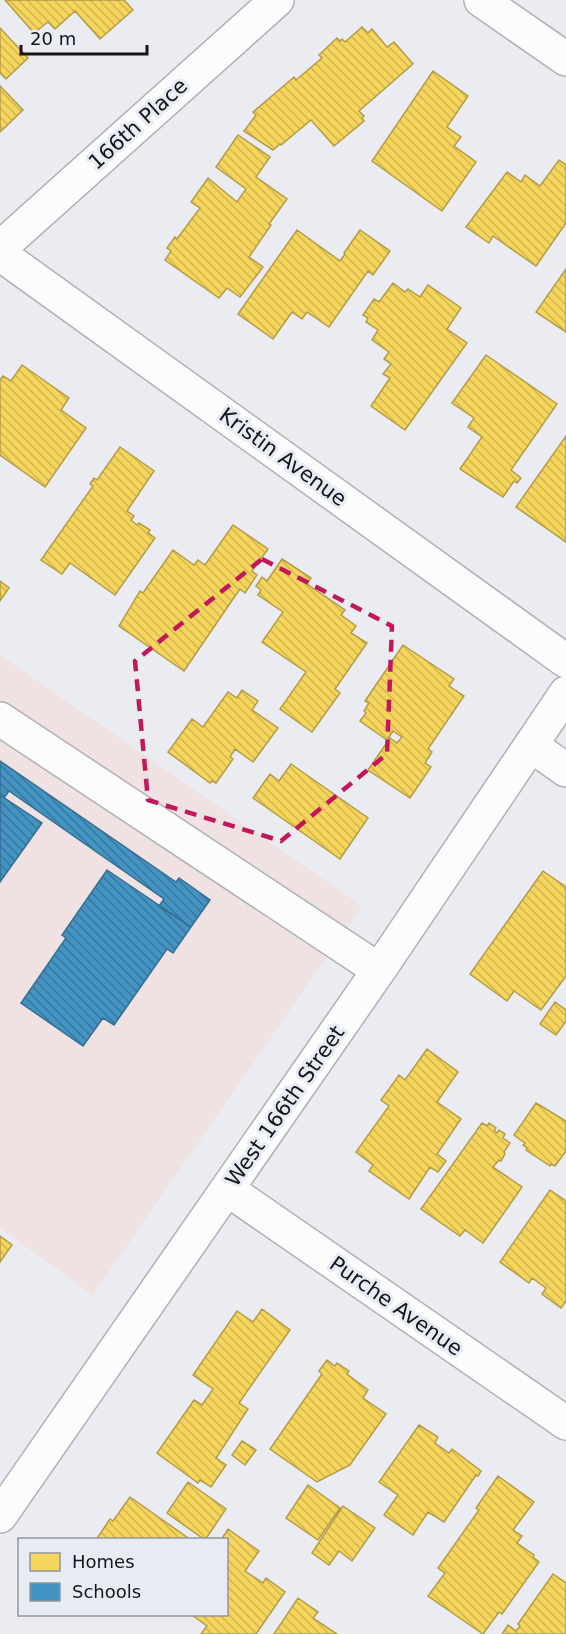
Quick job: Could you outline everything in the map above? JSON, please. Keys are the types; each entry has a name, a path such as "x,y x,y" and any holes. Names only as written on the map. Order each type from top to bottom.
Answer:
{"street":[{"name":"166th Place","path":"0,248 276,0"},
{"path":"481,0 566,59"},
{"name":"Kristin Avenue","path":"0,254 566,661"},
{"name":"West 166th Street","path":"0,1516 379,970 566,693"},
{"path":"0,719 379,970"},
{"path":"532,746 566,770"},
{"name":"Purche Avenue","path":"227,1189 566,1423"}],"highlighted area":[{"path":"262,559 392,626 387,754 281,841 148,800 135,661"}],"shaded area":[{"path":"0,655 362,906 93,1295 0,1228"}],"building: Homes":[{"path":"5,0 124,0 133,10 100,39 75,11 55,29 48,22 34,33"},
{"path":"362,27 368,33 372,29 387,47 394,42 413,64 359,111 364,116 362,118 364,121 334,146 311,120 273,150 244,131 256,115 253,112 294,77 296,80 322,58 319,55 337,38 345,42"},
{"path":"0,28 28,58 6,79 0,73"},
{"path":"433,71 468,96 447,127 461,137 454,146 476,162 442,211 372,161"},
{"path":"0,86 23,110 0,132"},
{"path":"238,135 270,157 256,177 287,199 249,257 263,267 240,297 227,288 219,298 165,260 171,251 167,248 175,237 177,239 200,208 191,202 208,178 237,202 246,189 216,167"},
{"path":"559,160 566,165 566,223 536,266 493,236 489,243 466,227 507,172 521,182 525,175 540,186"},
{"path":"297,230 340,261 360,230 390,251 373,275 368,271 329,327 307,312 302,319 292,312 273,339 238,314"},
{"path":"566,269 566,332 536,312"},
{"path":"393,283 405,292 408,289 420,297 428,285 461,308 447,329 467,343 405,430 371,406 390,378 383,374 391,364 384,359 389,352 372,340 378,330 366,322 368,318 363,315 374,299 379,302"},
{"path":"486,355 557,404 511,470 521,478 517,483 514,481 503,497 460,469 482,437 468,427 474,418 452,403"},
{"path":"22,365 69,398 61,410 86,428 45,487 0,455 0,380 3,376 11,381"},
{"path":"566,436 566,542 516,507"},
{"path":"120,447 154,471 127,511 134,516 131,520 150,530 148,533 155,538 115,595 70,563 62,574 41,560 93,486 90,484 94,478 97,480"},
{"path":"233,525 268,549 252,571 257,575 245,593 240,589 184,671 119,626 140,591 143,593 173,550 194,565 198,560 205,565"},
{"path":"282,559 311,578 307,584 345,610 341,615 356,626 351,633 367,643 335,689 340,693 312,732 280,709 306,672 262,642 283,612 258,595 261,590 256,586 262,577 267,581"},
{"path":"0,581 9,588 0,601"},
{"path":"403,645 454,679 449,686 464,696 428,749 432,752 425,763 431,767 410,798 368,770 390,738 397,743 402,737 393,731 387,740 360,721 369,703 365,701"},
{"path":"242,690 258,701 252,710 278,728 253,762 235,749 230,757 233,759 216,783 212,781 210,783 168,752 192,719 203,727 228,692 237,698"},
{"path":"291,764 368,818 340,859 253,798 270,774 279,781"},
{"path":"543,871 566,887 566,976 541,1010 514,991 507,1001 470,974"},
{"path":"555,1002 566,1010 566,1021 556,1035 540,1024"},
{"path":"427,1049 458,1072 437,1102 461,1119 437,1154 446,1161 438,1172 430,1167 409,1199 369,1171 373,1165 356,1152 389,1106 381,1100 399,1075 405,1080"},
{"path":"536,1103 566,1121 566,1151 555,1166 551,1164 550,1166 526,1150 527,1148 523,1145 525,1143 514,1135"},
{"path":"482,1123 487,1126 489,1123 496,1128 494,1131 497,1133 499,1130 505,1134 503,1138 510,1143 501,1161 499,1160 493,1167 522,1187 483,1243 465,1230 460,1236 421,1209"},
{"path":"550,1190 566,1201 566,1301 561,1308 542,1294 546,1288 532,1278 529,1283 500,1262"},
{"path":"0,1236 12,1245 0,1262"},
{"path":"262,1309 290,1330 239,1403 248,1409 216,1458 226,1465 211,1487 200,1480 198,1483 157,1453 194,1400 202,1405 213,1389 193,1375 237,1311 253,1322"},
{"path":"327,1360 349,1371 347,1374 368,1390 363,1398 386,1414 350,1465 317,1482 270,1449 322,1374 319,1371"},
{"path":"419,1425 438,1437 435,1443 449,1453 452,1449 481,1471 444,1522 428,1512 413,1535 384,1515 398,1495 379,1482"},
{"path":"242,1441 256,1450 245,1465 232,1455"},
{"path":"498,1476 534,1502 513,1530 522,1536 517,1543 534,1555 533,1557 539,1562 502,1614 499,1612 483,1634 428,1596 445,1573 438,1568 479,1510 476,1508"},
{"path":"188,1482 226,1509 206,1538 202,1538 167,1513"},
{"path":"308,1485 340,1508 318,1540 286,1518"},
{"path":"130,1497 188,1538 97,1538 110,1519 113,1521"},
{"path":"343,1506 375,1528 352,1561 339,1551 329,1565 312,1553"},
{"path":"228,1529 259,1551 245,1571 263,1583 266,1578 285,1592 256,1634 201,1634 207,1626 193,1616 228,1616 228,1538 222,1538"},
{"path":"553,1574 566,1583 566,1634 502,1634 508,1625 516,1631 520,1626 518,1624"},
{"path":"298,1598 318,1612 313,1618 337,1634 274,1634"}],"building: Schools":[{"path":"0,761 176,882 179,878 210,900 191,927 159,906 164,899 9,791 4,798 0,795"},
{"path":"0,795 42,823 0,882"},
{"path":"107,870 191,927 173,953 167,949 114,1025 103,1018 83,1046 21,1003 66,938 62,935"}]}
